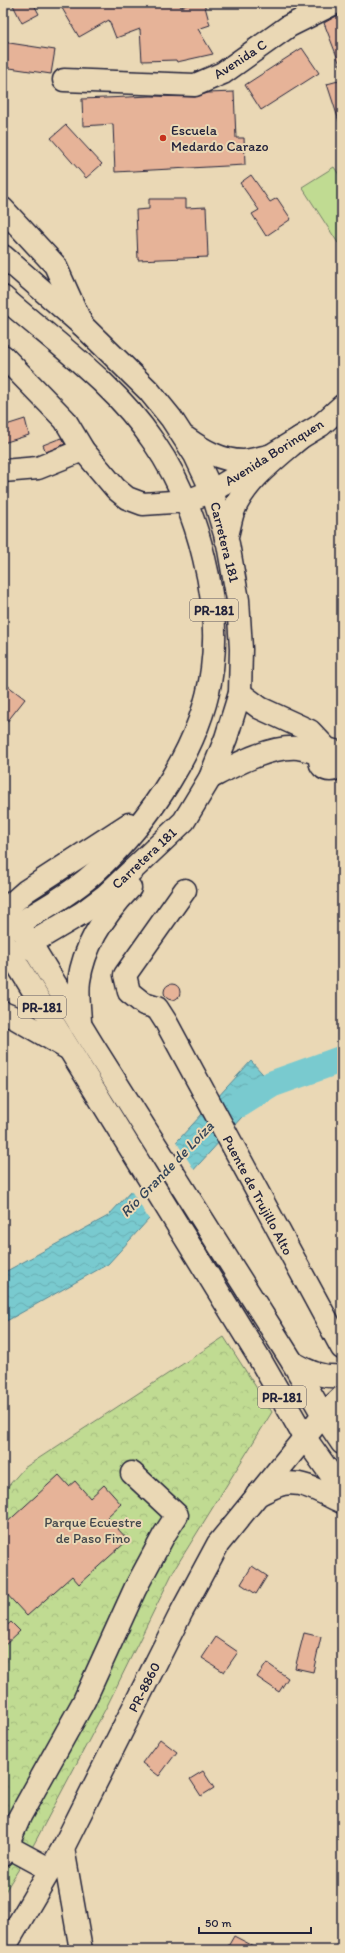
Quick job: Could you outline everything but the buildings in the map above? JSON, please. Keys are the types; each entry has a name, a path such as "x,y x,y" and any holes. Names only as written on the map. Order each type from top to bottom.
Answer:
{"main road":[{"name":"Avenida C","path":"64,80 195,85 223,74 289,26 336,3"},
{"path":"3,209 55,265 82,325"},
{"name":"Carretera 181","path":"3,256 82,325 149,390 171,418 195,455 212,491 226,539 238,600 242,649 240,693 226,738 210,778 184,821 106,895 82,913 31,944 6,952"},
{"name":"Carretera 181","path":"3,297 102,381 153,439 169,465 187,501 198,530 212,591 214,611 212,669 201,712 188,747 155,806 98,845 26,891 7,915"},
{"name":"Avenida Borinquen","path":"3,356 65,420 83,450 116,489 126,498 143,504 187,501 212,491 321,425 342,406"},
{"path":"182,434 203,450 218,457 243,461 270,456"},
{"path":"226,539 234,511 247,489 269,465 300,437"},
{"path":"3,471 38,468 83,450"},
{"path":"240,693 260,708 310,731 333,753"},
{"path":"210,778 239,763 264,754 278,751 297,748 333,753"},
{"path":"80,1026 79,982 84,960 94,935 116,902 160,856 184,821"},
{"name":"Puente de Trujillo Alto","path":"186,890 125,975 129,992 144,1004 157,1008 166,1022 342,1348"},
{"name":"PR-181","path":"7,915 31,944 80,1026 280,1342 323,1415 342,1443"},
{"name":"PR-181","path":"6,952 258,1356 305,1438 342,1490"},
{"path":"3,1013 15,1018 70,1053"},
{"path":"293,1363 311,1373 334,1377 342,1376"},
{"name":"PR-8860","path":"3,1950 63,1848 182,1610 215,1550 257,1495 323,1415 342,1397"},
{"path":"51,1870 5,1848 20,1816 84,1701 135,1589 164,1535 177,1515 132,1473"},
{"path":"257,1495 281,1484 292,1483 304,1485 342,1502"},
{"path":"63,1848 81,1950"}],"green space":[{"path":"334,167 342,179 342,240 338,243 302,187"},
{"name":"Parque Ecuestre de Paso Fino","path":"224,1337 272,1412 174,1570 107,1706 34,1844 3,1895 3,1492 24,1468"}],"water":[{"path":"251,1061 272,1084 108,1264 3,1323 3,1273 108,1216"}],"pier":[{"path":"175,1140 195,1171 150,1221 130,1189"}],"waterway":[{"name":"Río Grande de Loíza","path":"240,1104 272,1084 342,1059"}],"place":[{"name":"Escuela Medardo Carazo","path":"163,138"}]}
